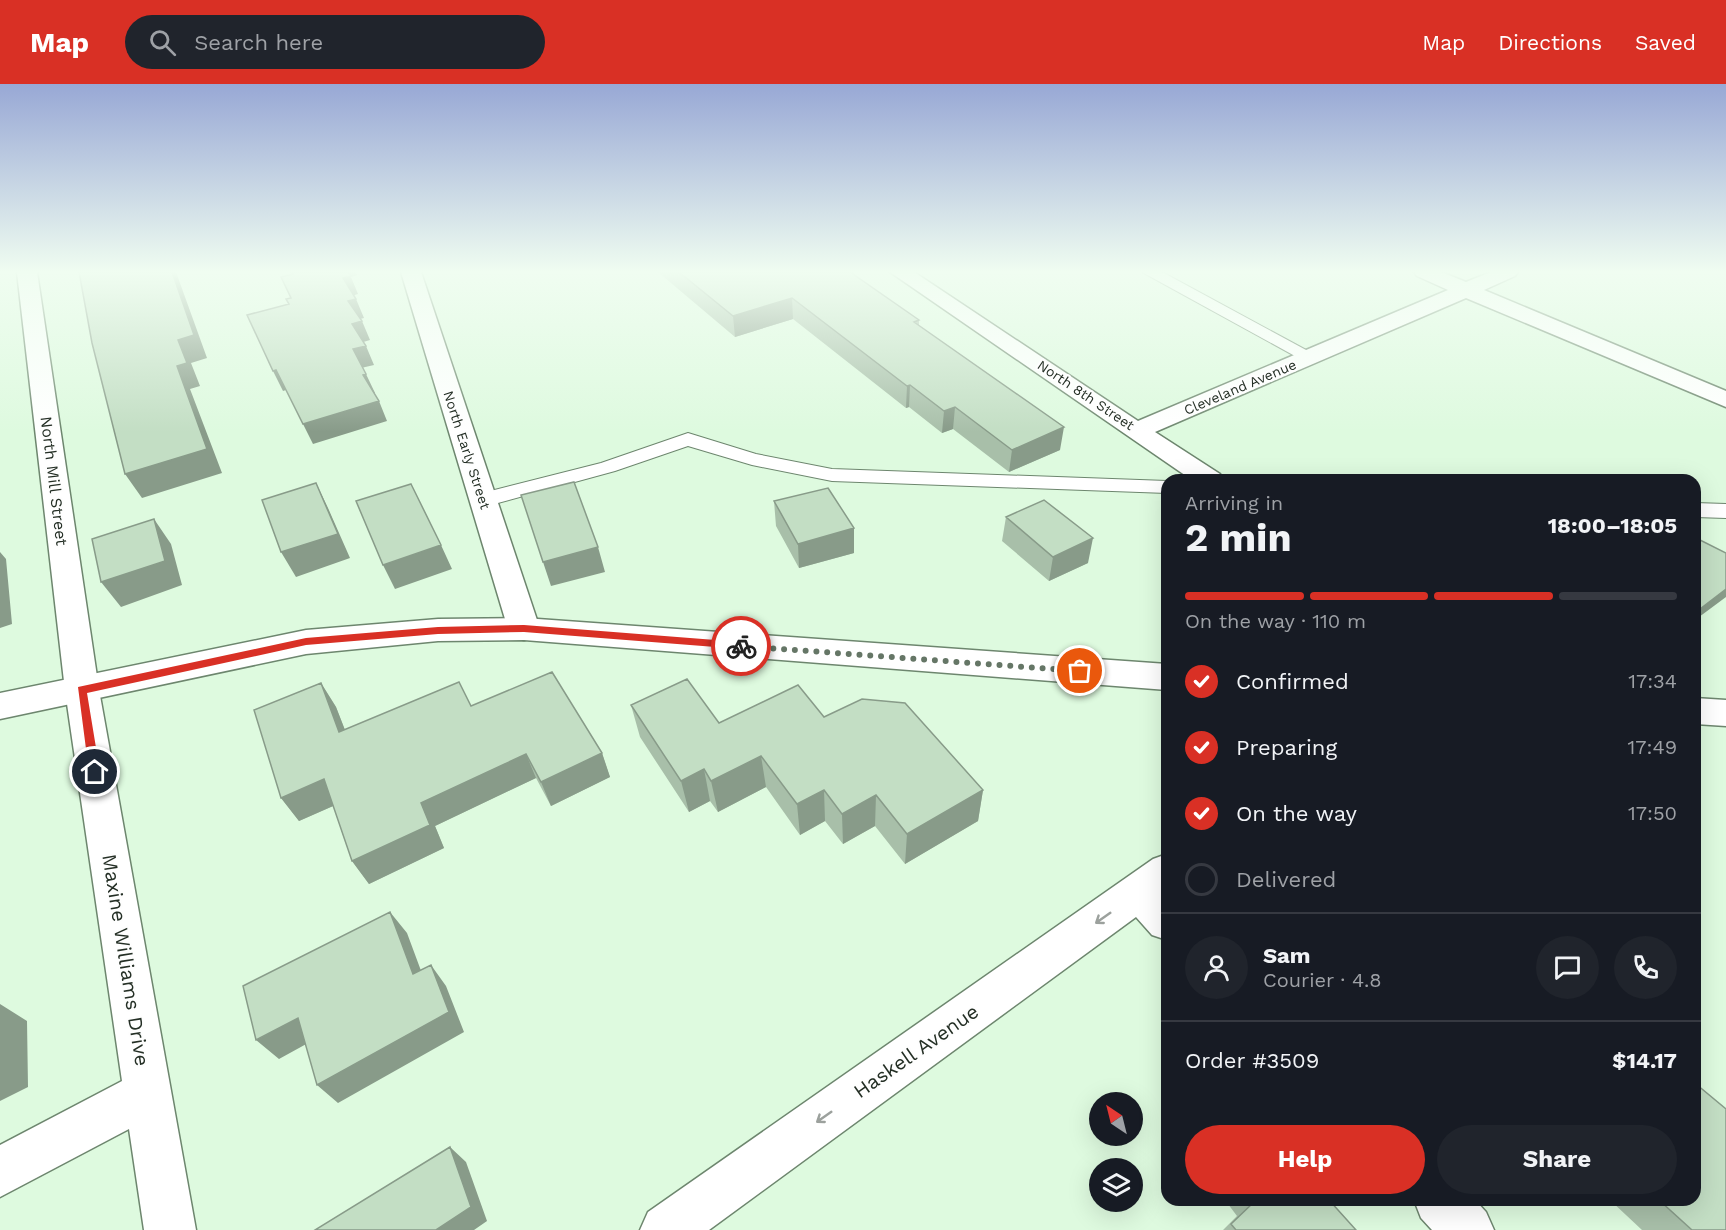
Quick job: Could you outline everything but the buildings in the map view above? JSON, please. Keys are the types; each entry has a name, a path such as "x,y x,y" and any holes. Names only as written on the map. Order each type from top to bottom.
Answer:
{"street":[{"name":"North Mill Street","path":"34,325 81,690"},
{"name":"North Early Street","path":"428,325 524,629"},
{"name":"North 8th Street","path":"981,325 1201,474"},
{"name":"Cleveland Avenue","path":"1138,430 1384,325"},
{"path":"1551,325 1726,400"},
{"path":"0,706 306,642 438,630 524,629 1161,676"},
{"name":"Maxine Williams Drive","path":"81,690 170,1230"},
{"path":"1701,711 1726,713"},
{"name":"Haskell Avenue","path":"666,1230 1158,895"},
{"path":"0,1172 148,1094"},
{"path":"1444,1206 1468,1230"}],"lane":[{"path":"1251,325 1310,357"},
{"path":"483,500 608,467 688,439 752,459 832,475 1161,487"},
{"path":"1701,510 1726,511"}],"way so far":[{"path":"741,646 1080,671"}],"route":[{"path":"95,772 81,690 306,642 438,630 524,629 741,646"}]}
